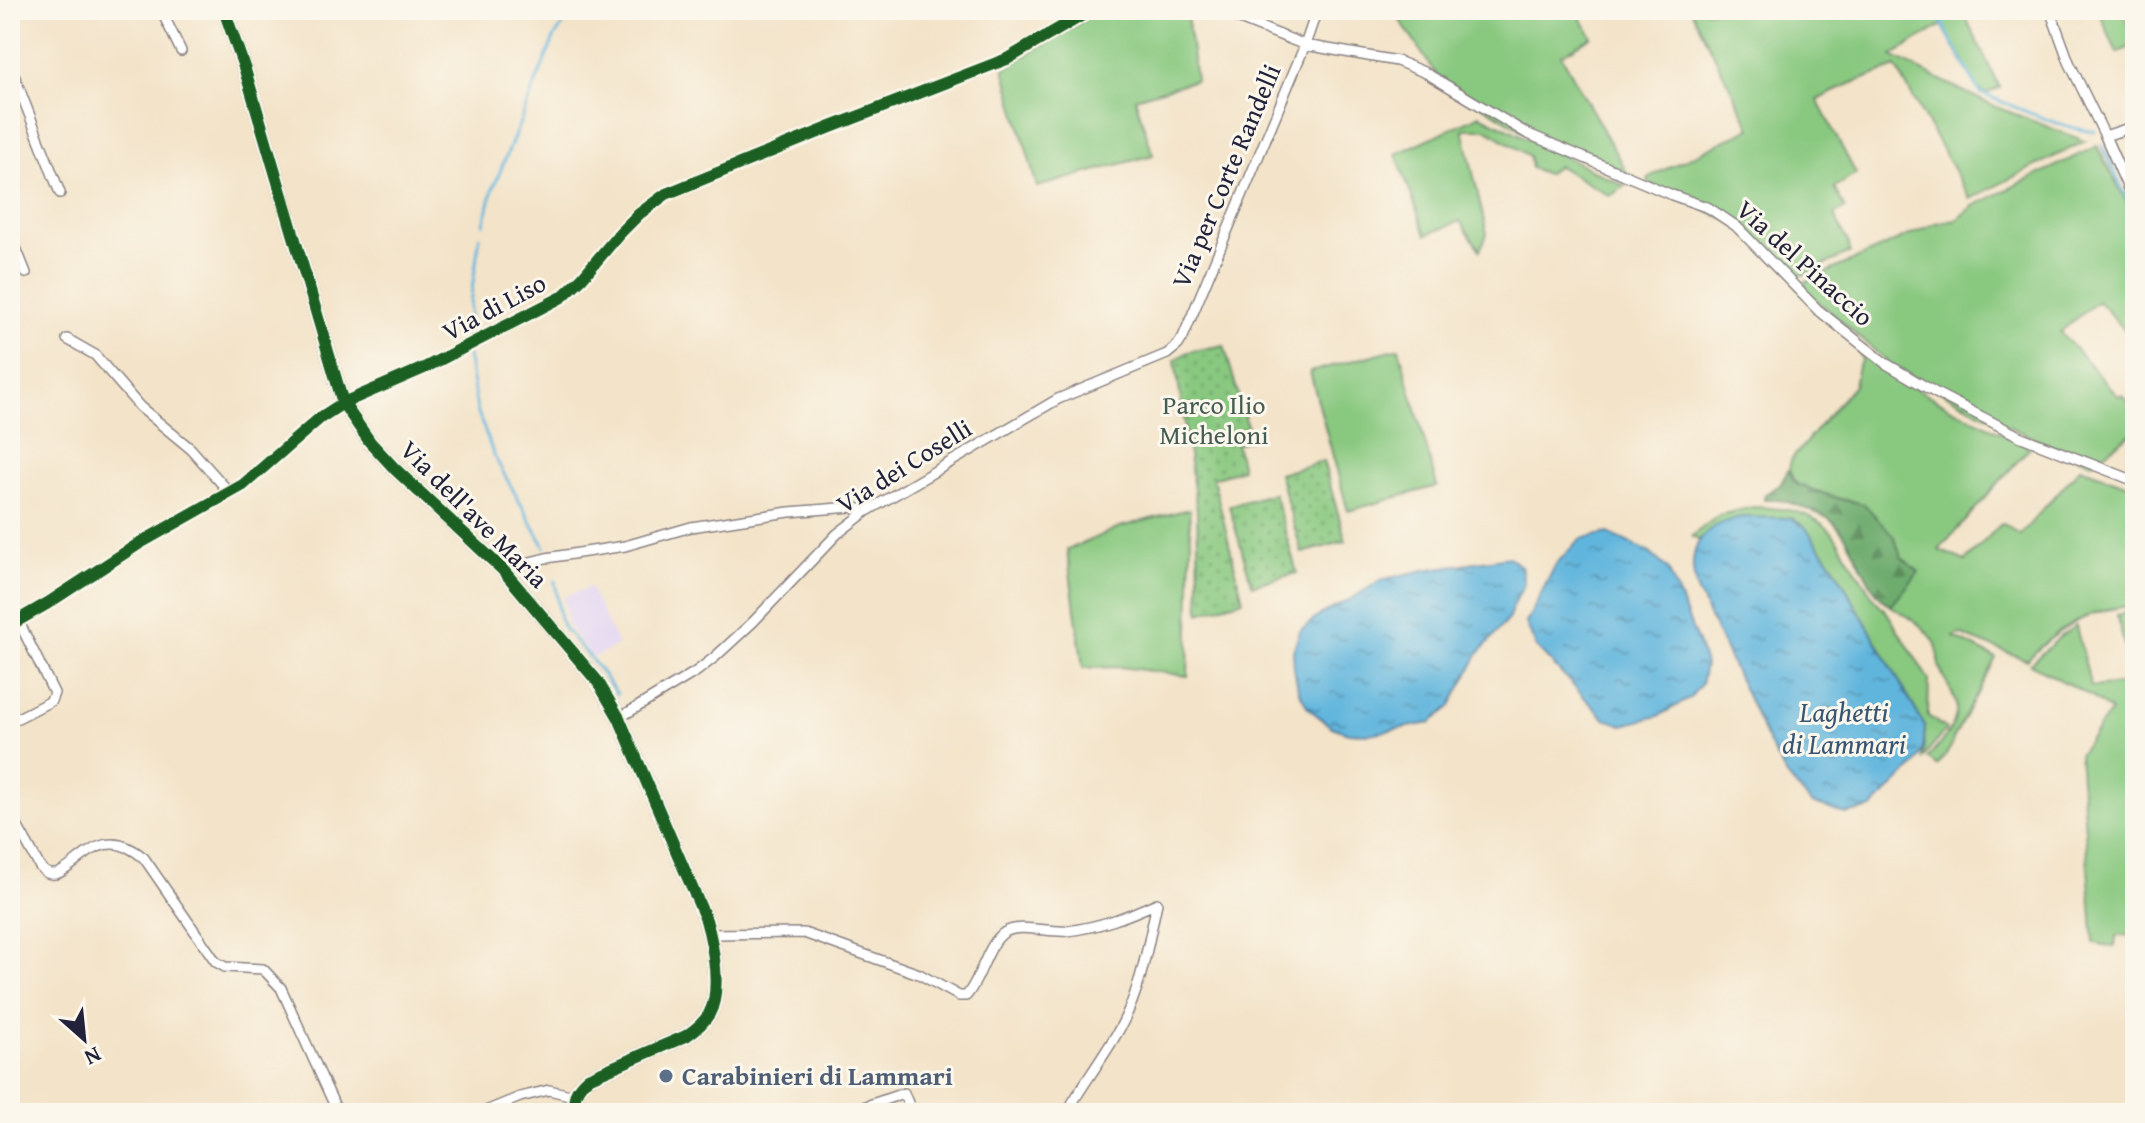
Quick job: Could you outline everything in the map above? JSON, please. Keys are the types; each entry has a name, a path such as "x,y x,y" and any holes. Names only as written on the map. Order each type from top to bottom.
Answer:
{"street":[{"path":"161,10 181,51"},
{"name":"Via dell'ave Maria","path":"224,10 245,70 343,403 370,442 502,569 598,682 619,718 687,871 710,934 715,995 705,1020 686,1036 588,1078 574,1096"},
{"name":"Via di Liso","path":"14,622 140,543 243,485 320,418 343,403 424,368 562,297 639,214 666,194 1007,59 1091,10"},
{"path":"1217,10 1305,45"},
{"name":"Via per Corte Randelli","path":"1167,354 1183,337 1317,10"},
{"path":"2050,10 2069,62 2135,204"},
{"name":"Via del Pinaccio","path":"1305,45 1397,61 1426,73 1526,133 1709,208 1736,226 1817,309 1885,363 2019,436 2135,481"},
{"path":"10,65 60,193"},
{"path":"2105,136 2135,126"},
{"path":"10,233 26,273"},
{"path":"67,339 95,355 140,407 191,449 230,493"},
{"name":"Via dei Coselli","path":"619,718 715,657 837,534 867,511 1058,399 1167,354"},
{"path":"502,569 546,558 625,546 691,527 789,512 852,507 867,511"},
{"path":"14,622 54,693 51,701 16,719"},
{"path":"10,813 40,867 49,874 65,871 92,849 108,843 133,848 144,858 216,962 225,967 263,969 281,988 338,1113"},
{"path":"710,934 804,933 919,974 959,996 966,996 1003,933 1013,929 1065,931 1119,920 1157,903 1130,1006 1120,1028 1070,1107 1070,1113"},
{"path":"481,1113 520,1097 549,1090 574,1096 576,1113"},
{"path":"846,1113 904,1093 912,1113"}],"shaded area":[{"path":"590,587 618,645 593,658 568,626 564,597"}],"green space":[{"path":"1101,10 1181,10 1187,16 1196,80 1135,98 1153,155 1037,187 1004,69"},
{"path":"1393,10 1576,10 1592,37 1561,55 1631,180 1522,130 1438,77"},
{"path":"1691,10 1974,10 1964,14 2000,88 1985,94 1977,88 1942,25 1892,56 1989,104 2085,141 1970,199 1896,67 1850,84 1817,100 1856,174 1834,188 1845,208 1834,215 1849,244 1850,253 1798,276 1742,227 1649,183 1651,176 1751,128"},
{"path":"2098,10 2122,10 2132,32 2135,31 2135,45 2117,53"},
{"path":"1480,115 1625,186 1610,196 1558,166 1547,174 1531,168 1529,156 1486,129 1463,129 1487,234 1480,250 1460,221 1426,235 1396,154"},
{"path":"2097,146 2135,218 2135,284 2131,291 2133,298 2126,309 2131,320 2135,318 2135,341 2098,301 2060,332 2118,396 2121,395 2135,408 2135,431 2091,463 2005,425 1891,365 1804,289 1805,282 1936,223 1956,220 1973,206"},
{"name":"Parco Ilio Micheloni","path":"1224,345 1251,439 1236,444 1242,469 1213,478 1243,600 1200,613 1197,510 1175,360 1188,352"},
{"path":"1399,348 1437,486 1348,511 1310,372"},
{"path":"1859,351 1940,402 2030,447 1939,550 1965,561 2002,523 2020,535 2080,468 2135,487 2135,606 2089,615 2050,639 2027,660 1959,634 1954,637 1996,658 1951,747 1937,766 1928,758 1952,727 1955,699 1938,662 1934,641 1921,626 1891,606 1918,572 1900,557 1898,548 1864,504 1798,485 1789,469 1791,460 1854,385 1862,360"},
{"path":"1323,461 1346,541 1302,553 1279,474"},
{"path":"1789,469 1798,485 1864,504 1894,536 1901,557 1919,572 1891,606 1873,587 1847,539 1829,519 1790,503 1764,500 1765,494 1780,485"},
{"path":"1274,493 1297,573 1252,585 1229,506"},
{"path":"1753,507 1796,512 1824,525 1832,532 1875,600 1886,611 1929,680 1928,716 1946,729 1923,758 1925,727 1834,567 1805,527 1791,518 1776,519 1699,541 1692,536 1719,515"},
{"path":"1189,509 1188,676 1121,667 1083,668 1067,550 1120,527"},
{"path":"2135,613 2135,935 2116,936 2115,947 2094,943 2079,754 2111,711 2089,695 2030,664 2076,626 2091,687 2133,683 2117,615"}],"water":[{"name":"Laghetti di Lammari","path":"1741,517 1791,518 1805,527 1834,567 1925,727 1923,749 1916,764 1872,808 1845,814 1811,803 1787,776 1696,588 1693,565 1702,537 1715,526"},
{"path":"1608,533 1649,552 1668,569 1705,665 1701,684 1689,699 1658,716 1623,725 1605,719 1536,647 1526,623 1556,564 1580,539"},
{"path":"1509,557 1521,566 1524,584 1509,618 1479,653 1450,707 1430,723 1369,734 1348,733 1332,727 1308,708 1298,689 1293,651 1300,631 1320,615 1381,580"}],"waterway":[{"path":"484,224 493,189 554,38 570,10"},
{"path":"1935,10 1980,93 2054,122 2095,131"},
{"path":"2102,146 2135,215"},
{"path":"468,338 480,236"},
{"path":"468,355 477,410 494,456 545,547"},
{"path":"555,581 564,628 617,694"}],"cycle path":[{"path":"224,10 245,70 343,403 370,442 502,569 598,682 619,718 706,920 716,981 713,1005 707,1018 686,1036 588,1078 576,1093 576,1113"},
{"path":"10,625 140,543 243,485 320,418 343,403 424,368 562,297 639,214 666,194 1007,59 1091,10"}],"place":[{"name":"Carabinieri di Lammari","path":"666,1076"}]}
